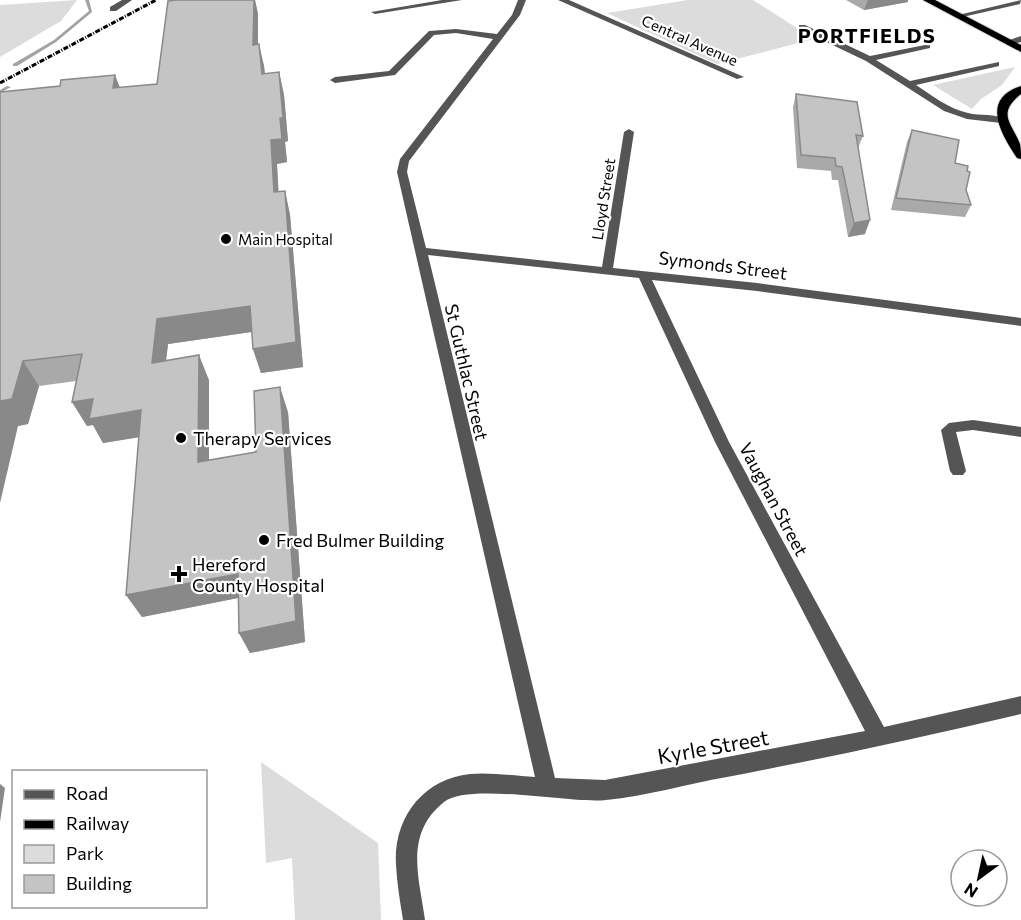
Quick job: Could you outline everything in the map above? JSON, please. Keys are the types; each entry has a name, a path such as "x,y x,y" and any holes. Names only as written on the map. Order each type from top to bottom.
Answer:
{"highway":[{"path":"928,0 1021,49"},
{"path":"1021,89 1012,94 1003,106 1001,120 1021,155"}],"street":[{"path":"113,9 128,0"},
{"path":"375,12 458,0"},
{"name":"St Guthlac Street","path":"522,0 520,9 404,161 402,172 548,786"},
{"name":"Central Avenue","path":"562,0 740,77"},
{"path":"958,16 1020,2"},
{"path":"802,27 869,59 954,112 1001,120"},
{"path":"335,80 392,73 427,36 439,32 456,31 498,38"},
{"path":"1008,42 1021,39"},
{"path":"869,59 927,46"},
{"path":"911,84 996,64"},
{"name":"Lloyd Street","path":"607,270 629,132"},
{"name":"Symonds Street","path":"419,250 643,274 1021,322"},
{"name":"Vaughan Street","path":"643,274 722,442 879,738"},
{"path":"958,471 948,430 954,425 966,424 1021,432"},
{"name":"Kyrle Street","path":"414,920 406,863 408,836 419,813 440,792 470,784 605,790 879,738 1021,705"}],"green space":[{"path":"77,0 61,21 0,57 0,5"},
{"path":"688,0 753,0 814,39 717,64 607,13"},
{"path":"1015,67 1002,85 981,99 972,109 933,85"},
{"path":"261,762 378,843 381,920 295,920 292,858 266,863"}],"building":[{"path":"254,0 253,45 259,44 262,74 279,72 283,118 280,118 282,139 271,140 274,192 285,191 296,342 253,349 250,306 157,319 152,363 199,355 198,462 256,452 254,391 280,387 296,621 239,633 238,574 126,595 141,410 89,419 93,399 72,402 82,354 23,361 12,399 1,401 0,407 0,92 60,86 61,80 115,75 113,88 157,84 168,1"},
{"path":"796,94 857,102 863,136 856,135 870,220 854,223 842,167 836,166 835,158 801,155"},
{"path":"912,130 959,140 955,163 968,166 967,171 970,172 966,190 971,205 896,198"}],"waterway":[{"path":"15,65 55,41 91,11 87,0"},
{"path":"0,92 9,87"}],"railway":[{"path":"0,83 156,0"}],"place":[{"name":"Main Hospital","path":"226,239"},
{"name":"Therapy Services","path":"181,438"},
{"name":"Fred Bulmer Building","path":"264,540"},
{"name":"Hereford County Hospital","path":"179,574"}],"district":[{"name":"PORTFIELDS","path":"867,35"}]}
